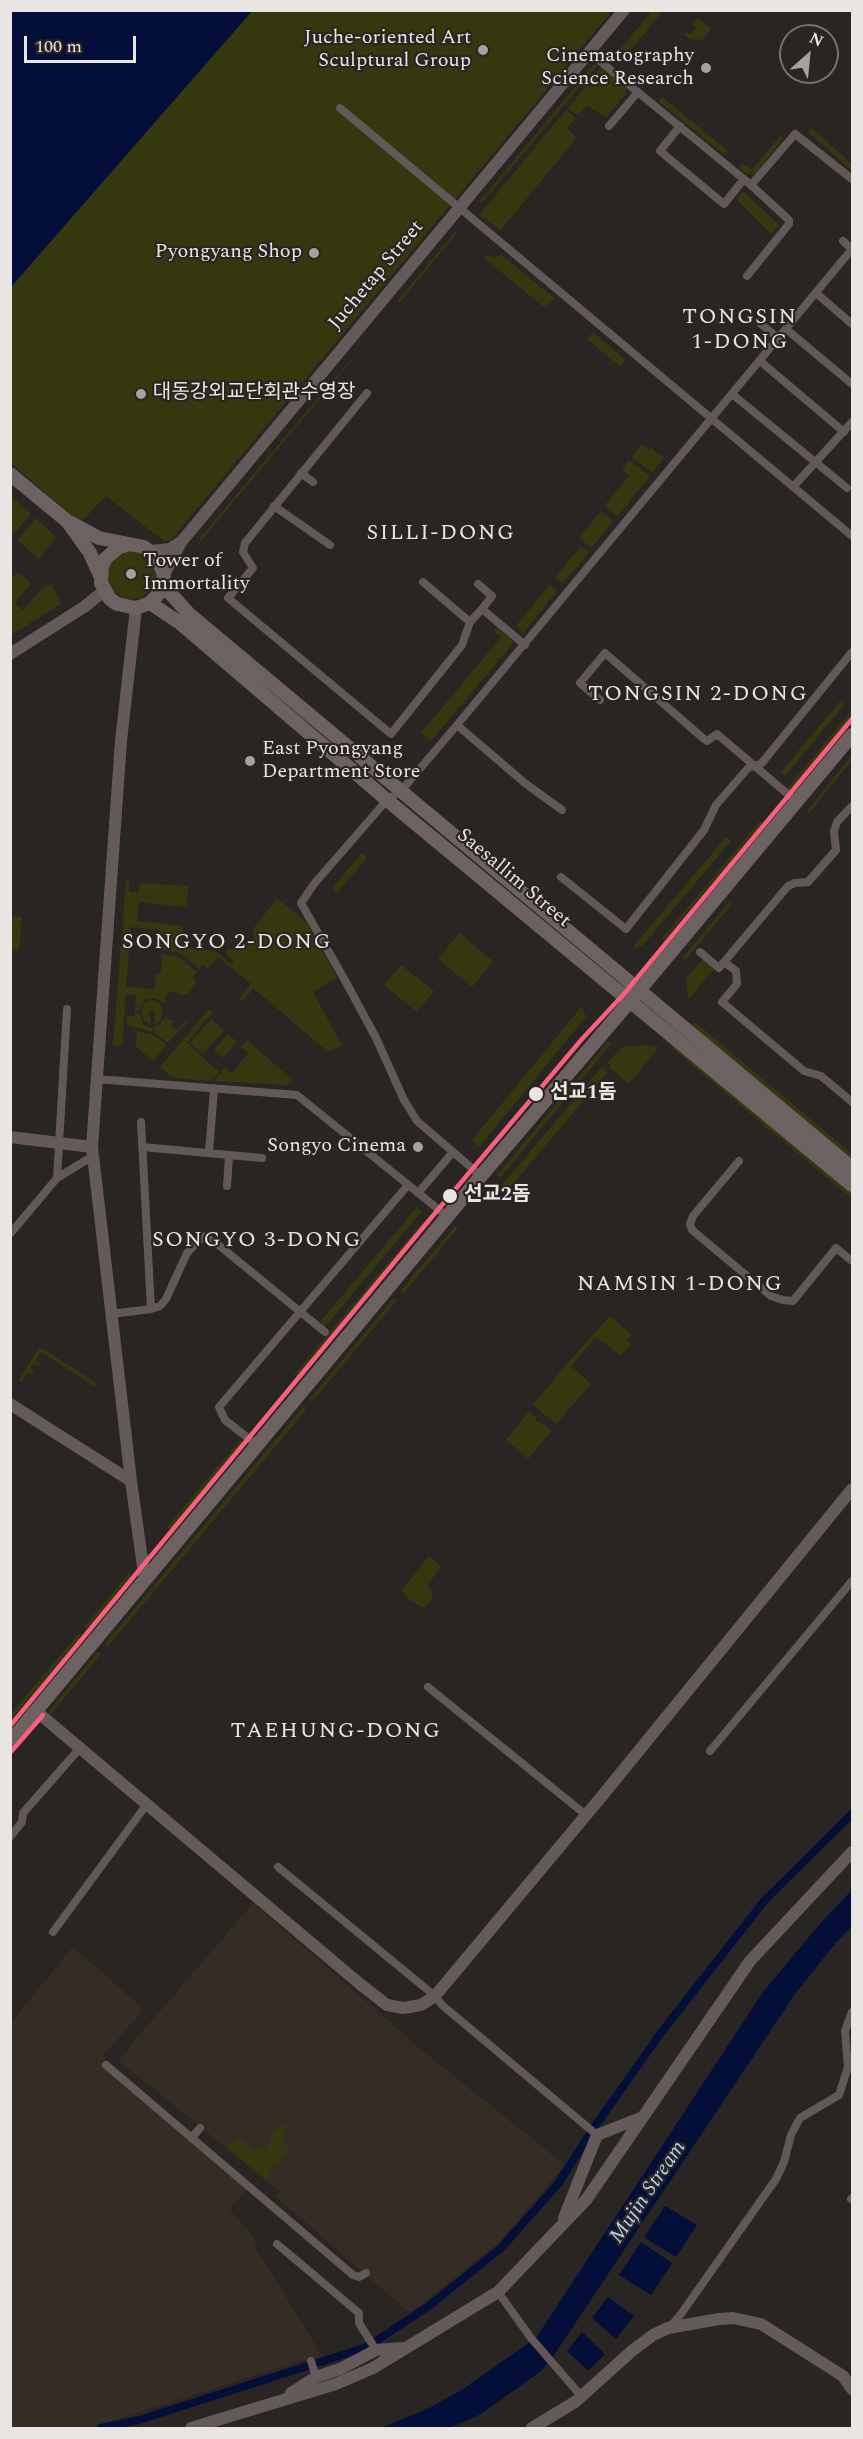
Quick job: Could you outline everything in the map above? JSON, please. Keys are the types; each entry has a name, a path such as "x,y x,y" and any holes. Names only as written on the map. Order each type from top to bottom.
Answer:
{"main road":[{"path":"10,474 67,521 99,538 144,547 151,551"},
{"path":"67,521 90,552 104,591 117,604 136,608 150,603 158,596 164,580"},
{"path":"100,575 106,558 112,552 127,545"},
{"name":"Saesallim Street","path":"151,551 162,565 164,580 188,613 852,1168"},
{"name":"Saesallim Street","path":"150,603 180,623 387,800 852,1185"},
{"path":"10,1742 852,735"}],"street":[{"name":"Juchetap Street","path":"164,580 171,558 182,541 624,10"},
{"path":"590,52 747,182 789,220 789,224 747,276"},
{"path":"609,126 638,92"},
{"path":"340,108 852,537"},
{"path":"680,126 660,151 723,204 795,134 852,179"},
{"path":"481,1176 417,1121 412,1114 352,993 301,903 314,884 387,800 401,791 525,645 816,293 852,249 843,241"},
{"path":"816,293 852,324"},
{"path":"761,324 778,338"},
{"path":"786,329 852,384"},
{"path":"759,361 844,432"},
{"path":"367,393 245,543 243,552 252,568 228,598 391,734 462,645 470,622 492,596 478,584"},
{"path":"732,394 847,488"},
{"path":"793,487 852,423"},
{"path":"301,473 313,482"},
{"path":"274,506 330,545"},
{"path":"151,551 170,549 182,541"},
{"path":"423,582 470,622"},
{"path":"10,654 84,607 104,591"},
{"path":"136,608 120,752 96,1079 93,1151 131,1481 145,1581"},
{"path":"482,609 525,645"},
{"path":"561,877 626,929 704,830 716,806 749,767 761,764 852,652"},
{"path":"600,700 580,683 605,654 704,739 707,741 717,734 796,802"},
{"path":"457,725 526,784 562,810"},
{"path":"700,952 719,968 788,886 808,882 836,850 834,831 837,822 852,806"},
{"path":"724,962 736,971 737,984 722,1002 804,1071 821,1076 852,1102"},
{"path":"57,1178 61,1144 58,1131 67,1009"},
{"path":"96,1079 297,1095 448,1216"},
{"path":"209,1153 214,1088"},
{"path":"141,1122 151,1309"},
{"path":"10,1137 93,1151"},
{"path":"142,1147 262,1158"},
{"path":"10,1234 57,1178 93,1151"},
{"path":"418,1193 453,1152"},
{"path":"227,1186 230,1156"},
{"path":"739,1161 693,1216 690,1224 692,1230 771,1296 783,1300 793,1301 836,1248 852,1261"},
{"path":"258,1445 225,1420 219,1407 408,1185"},
{"path":"111,1314 160,1306 166,1299 187,1253 203,1236 216,1243 325,1332"},
{"path":"10,1404 131,1481"},
{"path":"36,1711 387,2005 404,2007 420,2005 435,1996 852,1489"},
{"path":"710,1751 852,1581"},
{"path":"428,1687 586,1815"},
{"path":"10,1837 22,1822 22,1813 80,1748"},
{"path":"53,1932 147,1804"},
{"path":"191,2428 336,2384 373,2368 498,2292 586,2200 750,1961 852,1852"},
{"path":"278,1867 435,1996 442,2005 597,2135"},
{"path":"668,2328 681,2314 776,2179 784,2162 791,2135 800,2118 840,2095 848,2067 846,2031 852,2012"},
{"path":"106,2065 193,2136 353,2275 359,2277 366,2273"},
{"path":"561,2225 597,2135 644,2116"},
{"path":"193,2136 201,2128"},
{"path":"278,2244 359,2313 359,2324 373,2345"},
{"path":"498,2292 531,2338 582,2397"},
{"path":"532,2428 550,2424 653,2335 668,2328 734,2318 761,2324 848,2374 852,2389"},
{"path":"278,2402 315,2374 340,2369 373,2345 407,2348"},
{"path":"310,2361 315,2374"}],"shaded area":[{"path":"253,1903 414,2044 565,2165 499,2242 410,2313 275,2196 279,2191 118,2060"},
{"path":"73,1947 144,2009 104,2055 111,2071 248,2189 230,2210 255,2239 254,2245 323,2357 297,2362 90,2428 11,2428 11,2022"}],"green space":[{"path":"252,11 612,11 170,541 164,541 106,496 84,519 77,520 11,463 11,287"},
{"path":"652,11 663,11 622,61 615,55"},
{"path":"698,18 711,29 702,40 691,39 684,35 686,32 690,35 696,28 692,25"},
{"path":"594,64 597,66 482,203 480,201"},
{"path":"602,67 626,87 626,94 606,117 587,106 577,115 568,108"},
{"path":"662,97 727,150 724,155 658,101"},
{"path":"566,110 576,118 567,128 575,136 575,140 500,231 480,214"},
{"path":"812,128 852,164 852,171 808,132"},
{"path":"780,136 783,139 755,174 746,174 739,167 742,163 752,170"},
{"path":"743,191 779,225 771,234 736,199"},
{"path":"455,232 457,233 399,303 398,300"},
{"path":"486,255 494,257 502,255 554,298 545,308 484,258"},
{"path":"593,332 626,360 620,367 587,339"},
{"path":"352,360 201,541 199,539"},
{"path":"642,444 664,458 652,473 632,457"},
{"path":"629,460 650,476 617,517 604,506 629,476 622,470"},
{"path":"11,496 31,514 12,536 10,534"},
{"path":"601,511 613,521 592,548 579,538"},
{"path":"36,518 56,537 39,559 17,540"},
{"path":"581,546 589,552 563,584 555,577"},
{"path":"127,551 137,551 149,558 156,570 156,580 149,592 137,599 127,599 112,588 108,580 108,570 119,555"},
{"path":"17,572 31,583 15,603 23,610 43,587 52,584 61,604 11,635 11,580"},
{"path":"550,584 557,591 523,633 516,626"},
{"path":"497,627 514,642 431,741 421,733 501,637 493,631"},
{"path":"841,700 845,704 785,776 781,772"},
{"path":"852,710 852,716 788,793 785,791"},
{"path":"852,755 852,760 809,813 807,811"},
{"path":"760,821 763,823 664,940 662,938"},
{"path":"726,837 731,841 642,946 632,948"},
{"path":"362,853 367,858 337,893 332,888"},
{"path":"126,881 129,881 129,892 139,893 140,883 188,886 187,907 139,902 137,921 183,926 182,947 215,951 231,964 234,961 227,955 226,949 243,950 254,937 253,929 277,898 307,923 337,977 313,992 342,1045 328,1052 252,987 253,989 242,1002 239,999 251,984 218,957 207,969 203,965 199,969 180,953 163,950 163,946 158,945 159,930 131,927 126,987 154,989 156,973 161,973 162,954 179,957 197,972 193,977 197,981 189,992 182,996 175,992 168,993 163,1003 155,998 145,999 139,1011 135,1011 136,995 126,994 122,1046 113,1045"},
{"path":"729,902 732,904 685,960 683,957"},
{"path":"10,916 22,917 19,951 11,951"},
{"path":"459,933 493,961 472,987 438,959"},
{"path":"703,959 714,969 688,1000 686,979"},
{"path":"401,965 434,991 417,1012 384,985"},
{"path":"150,1000 158,1002 163,1009 160,1021 155,1025 154,1010 149,1011 151,1025 144,1021 141,1012 144,1003"},
{"path":"582,1006 586,1017 479,1147 472,1140"},
{"path":"209,1009 213,1012 187,1043 219,1072 211,1081 173,1078 160,1067"},
{"path":"135,1013 139,1013 144,1025 152,1028 153,1032 126,1025 127,1016 135,1016"},
{"path":"165,1017 174,1021 171,1025 177,1030 186,1020 187,1022 168,1043 155,1033 154,1027 159,1025"},
{"path":"211,1019 224,1030 203,1054 190,1043"},
{"path":"695,1022 852,1154 852,1160 692,1026"},
{"path":"137,1031 154,1035 167,1045 153,1061 136,1047"},
{"path":"228,1034 237,1042 223,1058 214,1050"},
{"path":"247,1040 293,1080 288,1085 214,1081 225,1067 232,1073 248,1053 241,1047"},
{"path":"608,1042 611,1044 500,1178 497,1175"},
{"path":"676,1043 852,1191 852,1199 672,1048"},
{"path":"647,1045 659,1047 629,1084 609,1067 611,1065 607,1063 622,1047"},
{"path":"602,1067 608,1072 506,1192 500,1187"},
{"path":"417,1207 422,1211 325,1327 320,1322"},
{"path":"423,1221 426,1223 297,1377 294,1375"},
{"path":"455,1226 458,1228 402,1295 401,1290"},
{"path":"394,1298 397,1300 312,1402 309,1400"},
{"path":"610,1316 632,1335 627,1341 631,1344 621,1356 596,1337 571,1366 591,1384 556,1424 533,1405"},
{"path":"40,1347 95,1382 96,1385 93,1386 41,1352 36,1360 39,1366 35,1363 30,1368 34,1372 33,1375 28,1372 22,1382 19,1380"},
{"path":"303,1407 306,1410 108,1646 105,1644"},
{"path":"529,1411 536,1417 535,1420 552,1430 528,1459 506,1440"},
{"path":"241,1439 242,1443 171,1529 166,1528"},
{"path":"429,1556 441,1566 428,1585 433,1595 431,1601 425,1607 421,1607 406,1597 402,1590"},
{"path":"130,1572 130,1577 87,1629 84,1627"},
{"path":"78,1634 81,1636 11,1720 11,1714"},
{"path":"98,1652 101,1654 50,1715 49,1711"},
{"path":"282,2124 286,2128 280,2136 289,2150 280,2161 273,2165 266,2179 227,2148 238,2137 255,2151 260,2145 265,2149 271,2141 270,2137"}],"water":[{"path":"10,11 252,11 11,287"},
{"name":"Mujin Stream","path":"852,1890 852,1926 795,1994 554,2355 541,2371 481,2414 450,2428 381,2428 429,2408 460,2391 536,2338 763,1992 818,1926"},
{"path":"665,2206 697,2225 676,2257 644,2237"},
{"path":"641,2242 672,2263 651,2295 619,2275"},
{"path":"608,2297 634,2316 616,2339 592,2318"},
{"path":"582,2332 605,2354 588,2371 567,2351"}],"waterway":[{"path":"595,2126 663,2030 765,1900 852,1814"},
{"path":"101,2428 139,2420 367,2347 429,2306 501,2248 558,2184 589,2135"}],"transit line":[{"path":"10,1726 431,1218 582,1039 623,995 852,719"},
{"path":"10,1753 43,1715"}],"place":[{"name":"Juche-oriented Art Sculptural Group","path":"483,50"},
{"name":"Cinematography Science Research","path":"706,68"},
{"name":"Pyongyang Shop","path":"314,253"},
{"name":"대동강외교단회관수영장","path":"141,394"},
{"name":"Tower of Immortality","path":"131,574"},
{"name":"East Pyongyang Department Store","path":"250,761"},
{"name":"선교1돔","path":"536,1094"},
{"name":"Songyo Cinema","path":"418,1147"},
{"name":"선교2돔","path":"450,1196"}],"district":[{"name":"TONGSIN 1-DONG","path":"740,332"},
{"name":"SILLI-DONG","path":"441,535"},
{"name":"TONGSIN 2-DONG","path":"698,696"},
{"name":"SONGYO 2-DONG","path":"227,944"},
{"name":"SONGYO 3-DONG","path":"257,1242"},
{"name":"NAMSIN 1-DONG","path":"680,1286"},
{"name":"TAEHUNG-DONG","path":"336,1733"}]}
